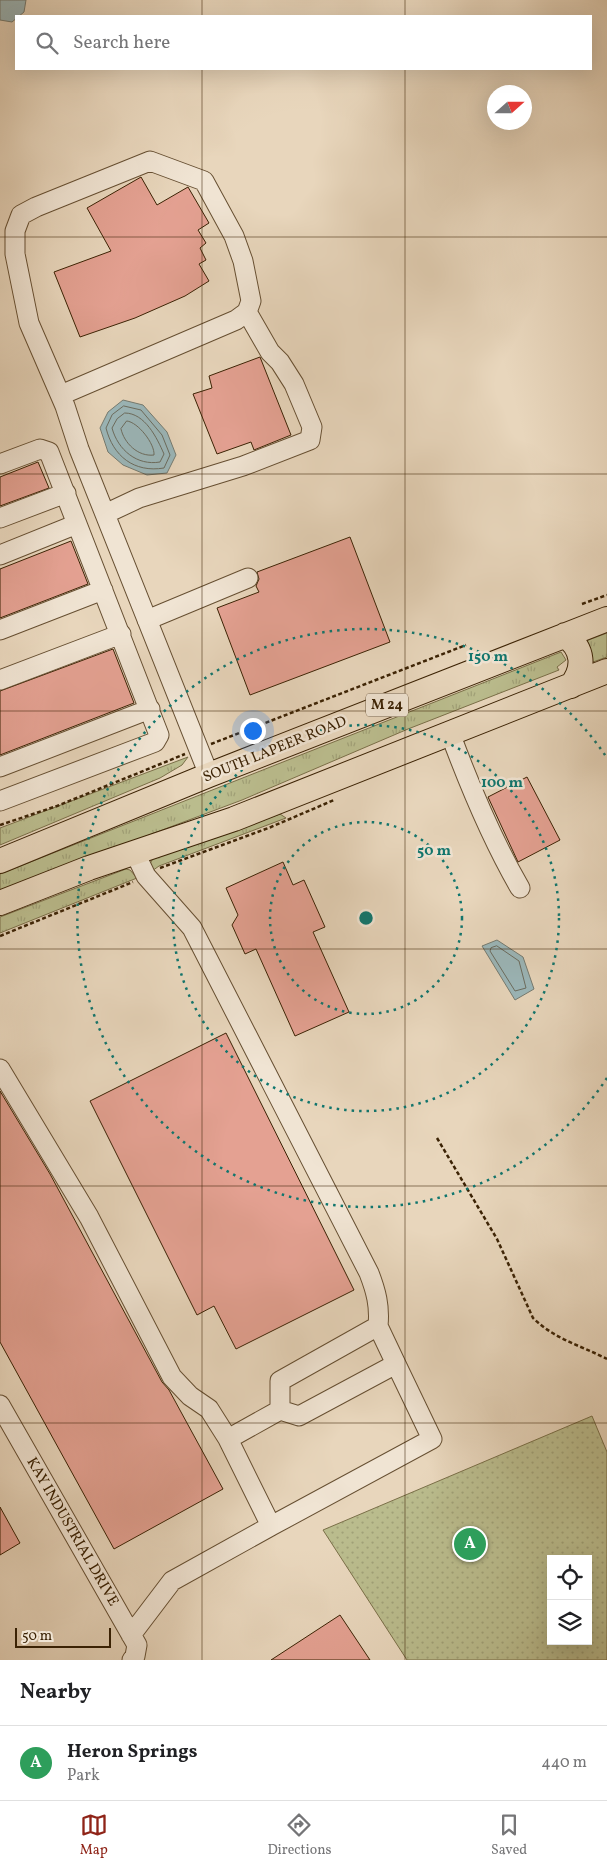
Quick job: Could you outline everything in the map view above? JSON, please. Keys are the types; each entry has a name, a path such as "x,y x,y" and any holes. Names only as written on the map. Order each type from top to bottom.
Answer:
{"main road":[{"name":"SOUTH LAPEER ROAD","path":"0,861 209,775 607,619"},
{"path":"565,635 576,646 581,661 579,676 571,686"},
{"path":"0,902 243,815 607,672"}],"street":[{"path":"60,395 236,320 247,312 250,301 240,248 204,181 150,161 36,207 21,215 15,231 15,254 29,323 60,395 105,514 209,775"},
{"path":"105,514 138,498 243,466 310,440 312,427 294,384 280,362 270,352 247,312"},
{"path":"0,464 40,449 49,452 159,735 156,742 0,801"},
{"path":"0,518 66,493"},
{"path":"0,555 78,524"},
{"path":"147,620 248,578"},
{"path":"0,630 103,590"},
{"path":"0,680 121,634"},
{"path":"0,767 150,709"},
{"path":"450,733 477,805 495,844 520,888"},
{"path":"131,1635 172,1581 432,1438 378,1326 380,1308 369,1272 192,928 146,876 135,853"},
{"path":"0,1069 89,1217 172,1377 190,1396 209,1409 228,1439 271,1526"},
{"path":"280,1410 280,1381 378,1326"},
{"path":"228,1439 280,1410 298,1416 396,1364"},
{"name":"KAY INDUSTRIAL DRIVE","path":"0,1405 137,1645 137,1659"}],"path":[{"path":"582,604 607,595"},
{"path":"210,745 466,645"},
{"path":"0,825 57,806 188,753"},
{"path":"0,936 146,876 160,868 271,827 341,797"},
{"path":"437,1138 497,1239 533,1318 542,1327 569,1343 607,1359"}],"green space":[{"path":"607,633 607,657 593,662 586,641"},
{"path":"561,652 566,660 557,667 559,670 408,729 242,800 0,891 0,874"},
{"path":"188,757 182,765 160,778 0,845 0,828"},
{"path":"280,814 286,818 159,866 152,871 150,864 153,858"},
{"path":"126,869 130,870 137,878 0,933 0,917"},
{"path":"592,1416 607,1452 607,1660 407,1660 323,1530"}],"water":[{"path":"0,0 26,0 24,12 20,15 15,15 15,20 12,22 0,20"},
{"path":"123,400 143,405 167,432 176,455 167,473 147,475 123,465 108,452 100,428 108,412"},
{"path":"497,940 523,957 534,989 515,1000 482,946"}],"building":[{"path":"141,177 157,205 188,187 209,223 198,230 206,243 200,248 206,260 199,264 209,281 185,296 135,318 80,337 54,272 111,251 87,208"},
{"path":"260,357 291,435 254,450 251,442 217,454 193,394 212,388 209,376"},
{"path":"38,462 49,488 0,506 0,477"},
{"path":"350,537 390,642 250,695 217,608 259,592 256,586 259,579 257,572"},
{"path":"71,541 88,584 0,618 0,569"},
{"path":"113,649 134,703 0,755 0,691"},
{"path":"527,777 560,840 518,862 488,797"},
{"path":"283,862 293,885 304,880 325,927 313,932 349,1012 295,1036 256,949 245,954 232,925 238,915 226,888"},
{"path":"226,1033 354,1290 236,1349 214,1306 197,1315 90,1101"},
{"path":"0,1091 50,1174 162,1382 169,1390 223,1489 114,1549 0,1342"},
{"path":"0,1507 20,1543 0,1555"},
{"path":"340,1615 370,1660 271,1660"}],"place":[{"name":"Heron Springs","path":"470,1544"}]}
